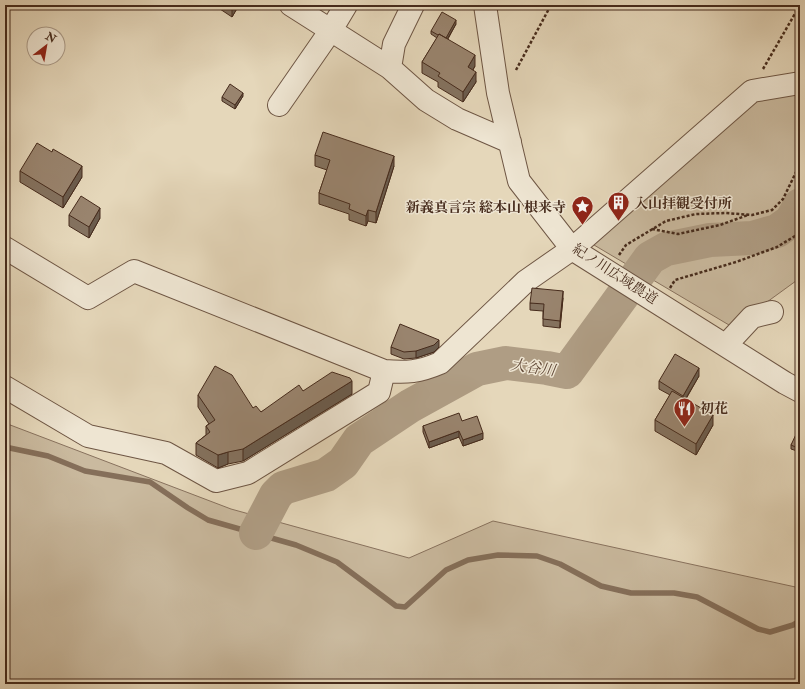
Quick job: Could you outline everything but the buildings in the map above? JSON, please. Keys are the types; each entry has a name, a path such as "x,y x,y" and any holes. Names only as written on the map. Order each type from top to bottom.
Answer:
{"street":[{"path":"291,5 390,68 426,100 457,119 510,142"},
{"path":"279,105 331,30 346,5"},
{"path":"390,68 394,44 413,5"},
{"name":"紀ノ川広域農道","path":"485,5 498,93 519,181 572,249 800,391"},
{"path":"5,248 88,298 134,271 384,371 404,372 426,369 440,363 526,282 572,249 752,91 800,83"},
{"path":"726,345 752,317 772,312"},
{"path":"5,387 88,436 166,453 216,481 248,473 379,392 384,371"}],"path":[{"path":"514,73 551,5"},
{"path":"760,74 800,5"},
{"path":"613,275 626,245 666,220 696,214 725,213 752,215 772,210 783,199 800,164"},
{"path":"651,229 678,234 720,225 749,214"},
{"path":"661,304 675,280 736,262 777,247 800,233"},
{"path":"798,458 799,454"}],"shaded area":[{"path":"800,92 800,278 734,326 729,325 594,245 594,243 754,101"},
{"path":"5,423 231,509 409,558 493,521 800,588 800,684 5,684"}],"waterway":[{"name":"大谷川","path":"256,533 276,495 283,488 326,475 343,463 359,440 410,406 477,369 506,363 567,372 650,258 666,249 710,240 752,238 777,231 791,221 800,205"},
{"path":"5,447 48,456 85,471 150,482 208,520 296,545 337,562 396,606 405,607 446,570 468,560 498,555 537,556 560,564 601,586 631,593 674,593 697,597 758,629 770,632 793,625 800,621"}],"place":[{"name":"入山拝観受付所","path":"618,222"},
{"name":"新義真言宗 総本山 根来寺","path":"582,226"},
{"name":"初花","path":"684,428"}]}
